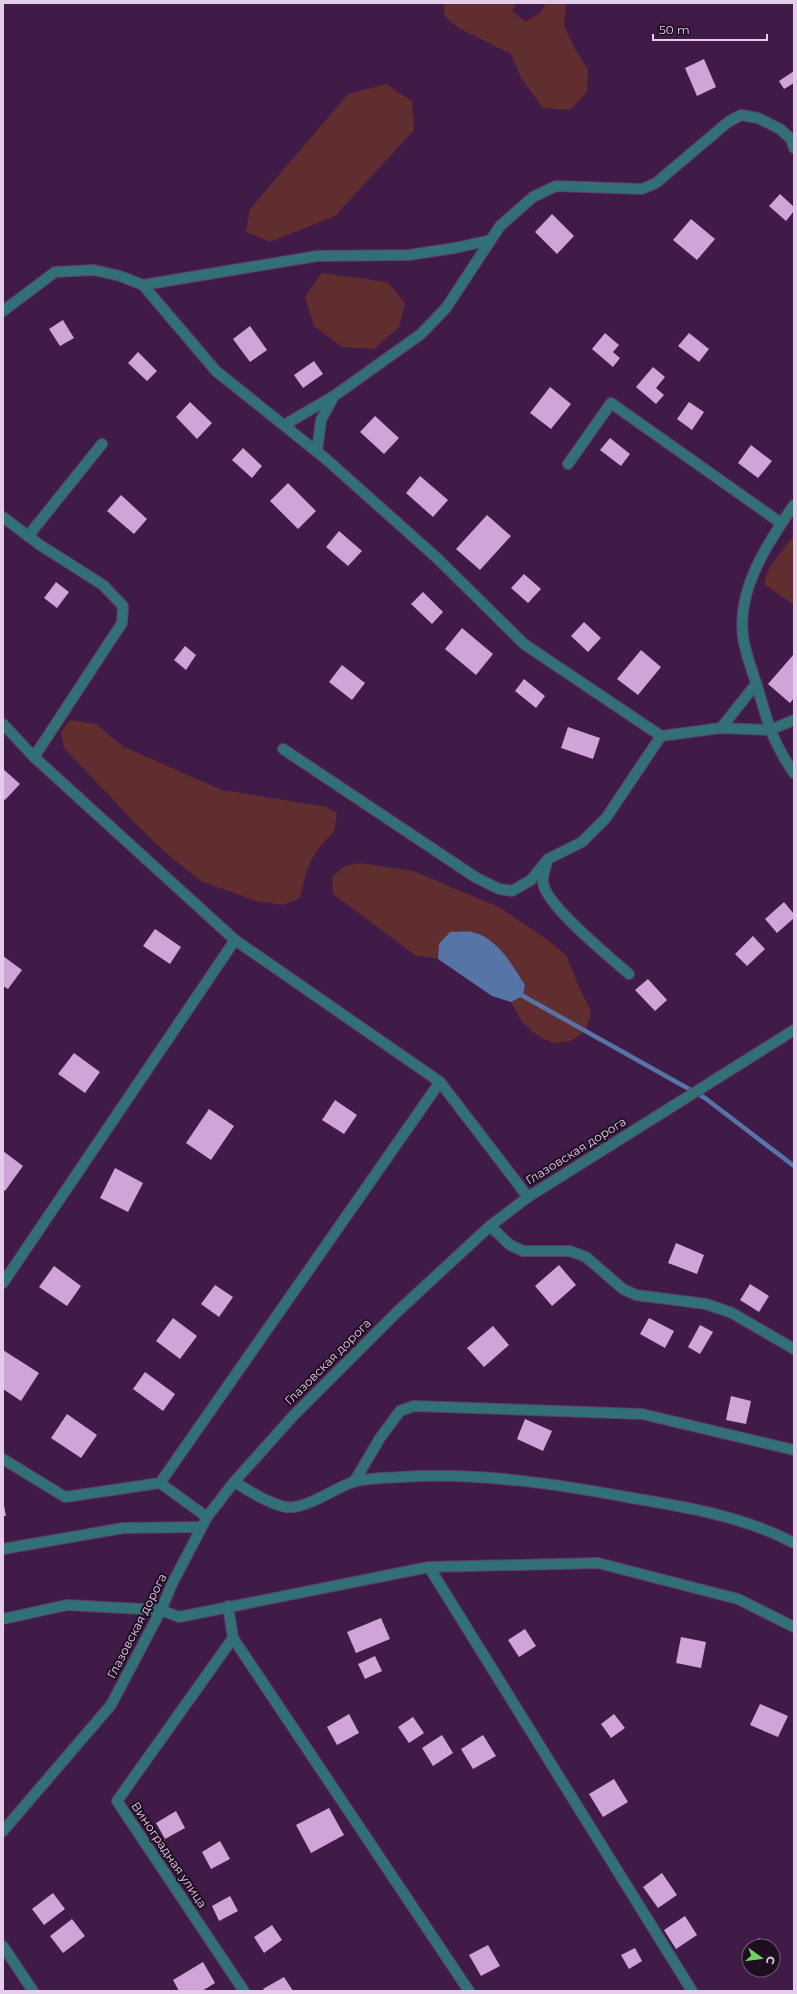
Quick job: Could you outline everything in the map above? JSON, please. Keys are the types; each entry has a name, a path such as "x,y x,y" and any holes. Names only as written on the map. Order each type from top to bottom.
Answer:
{"street":[{"path":"284,425 334,396 422,334 446,308 500,226 533,197 556,186 642,189 656,183 728,122 741,115 758,118 780,129 791,139 794,148"},
{"path":"3,311 55,272 94,270 120,276 143,284 317,256 409,255 455,248 491,240"},
{"path":"143,284 216,371 317,451 438,559 524,644 661,736 721,728 770,730 794,720"},
{"path":"317,451 321,420 334,396"},
{"path":"568,464 611,403 781,523"},
{"path":"28,536 102,444"},
{"path":"794,505 781,523 753,572 745,603 743,636 770,730 779,751 794,773"},
{"path":"3,517 28,536 103,585 123,606 122,623 34,756"},
{"path":"721,728 756,684"},
{"path":"3,724 34,756 235,940 440,1082 528,1197"},
{"path":"283,749 475,877 499,889 512,891 531,880 548,859 582,842 606,818 661,736"},
{"path":"548,859 542,883 550,897 561,912 629,974"},
{"path":"3,1283 235,940"},
{"name":"Глазовская дорога","path":"3,1831 111,1705 162,1610 207,1517 234,1482 294,1415 397,1312 490,1226 528,1197 794,1030"},
{"path":"160,1483 440,1082"},
{"path":"490,1226 510,1245 523,1251 570,1251 586,1257 623,1289 636,1294 706,1304 732,1313 794,1349"},
{"path":"354,1482 380,1438 400,1411 414,1406 642,1414 794,1450"},
{"path":"3,1459 65,1497 160,1483 207,1517"},
{"path":"234,1482 272,1503 287,1507 304,1504 354,1482 402,1477 460,1477 564,1486 664,1503 732,1518 781,1536 794,1544"},
{"path":"3,1549 123,1528 201,1528"},
{"path":"3,1620 68,1605 162,1610 179,1617 429,1567 598,1563 738,1599 794,1627"},
{"path":"429,1567 692,1991"},
{"path":"228,1606 233,1638 469,1991"},
{"name":"Виноградная улица","path":"233,1638 117,1801 244,1991"},
{"path":"3,1946 33,1991"}],"shaded area":[{"path":"443,3 517,3 512,11 526,22 541,12 546,3 566,3 564,25 574,47 588,70 587,92 570,110 543,108 521,78 511,54 460,29 445,17"},
{"path":"386,84 412,101 414,130 335,216 270,242 246,232 250,209 348,94"},
{"path":"322,273 387,282 405,303 399,327 374,349 342,347 314,326 305,297"},
{"path":"794,535 794,605 764,584 769,568"},
{"path":"70,720 96,724 124,747 222,790 326,807 337,813 334,832 320,847 311,862 300,898 284,905 256,901 201,881 166,853 139,827 64,748 61,732"},
{"path":"360,863 413,871 499,907 545,938 566,955 578,985 591,1011 586,1030 571,1041 554,1043 538,1036 522,1022 511,1002 523,996 525,985 515,969 493,942 439,944 438,959 415,955 333,894 332,877 343,867"}],"water":[{"path":"450,932 472,932 481,935 496,946 509,961 525,985 523,996 511,1002 492,996 438,959 439,944"}],"building":[{"path":"704,59 716,87 697,96 685,68"},
{"path":"794,71 794,83 784,89 779,81"},
{"path":"780,194 794,207 794,211 786,221 769,206"},
{"path":"552,214 574,236 557,254 535,232"},
{"path":"691,219 715,239 697,260 673,240"},
{"path":"63,320 74,338 60,346 49,329"},
{"path":"250,326 267,350 250,362 233,339"},
{"path":"605,333 619,345 613,352 620,358 613,367 592,349"},
{"path":"689,333 709,349 699,362 678,346"},
{"path":"138,352 157,371 147,381 128,363"},
{"path":"314,361 323,374 303,388 294,375"},
{"path":"653,367 665,377 656,388 664,395 656,404 636,387"},
{"path":"550,387 571,404 551,429 530,413"},
{"path":"190,402 212,423 197,439 176,417"},
{"path":"689,402 704,412 692,430 677,419"},
{"path":"375,416 399,438 384,454 360,432"},
{"path":"610,438 630,454 621,466 600,450"},
{"path":"751,445 772,461 758,478 738,463"},
{"path":"243,448 262,466 252,478 232,460"},
{"path":"420,476 448,500 433,517 406,493"},
{"path":"288,483 316,511 298,529 270,501"},
{"path":"121,495 147,519 134,534 107,511"},
{"path":"487,515 511,536 480,570 456,549"},
{"path":"339,531 362,551 348,566 326,547"},
{"path":"524,574 541,589 528,603 511,588"},
{"path":"56,582 69,592 57,608 44,598"},
{"path":"423,592 443,612 432,624 411,604"},
{"path":"584,622 601,638 588,652 571,636"},
{"path":"462,628 493,654 476,675 445,649"},
{"path":"185,646 196,655 186,670 174,660"},
{"path":"641,650 661,667 638,695 617,679"},
{"path":"794,654 794,698 790,703 768,684"},
{"path":"342,665 365,683 352,700 329,682"},
{"path":"524,679 545,696 536,708 515,691"},
{"path":"568,727 600,738 593,759 561,748"},
{"path":"3,769 20,784 5,800 3,798"},
{"path":"784,902 794,914 794,918 777,933 765,919"},
{"path":"155,929 181,947 170,964 143,946"},
{"path":"753,936 765,949 747,966 735,954"},
{"path":"3,956 22,970 8,989 3,986"},
{"path":"648,979 667,1000 655,1011 635,990"},
{"path":"74,1053 100,1072 85,1093 58,1074"},
{"path":"335,1100 357,1115 344,1134 322,1120"},
{"path":"209,1109 234,1126 211,1160 186,1143"},
{"path":"3,1151 23,1166 5,1191 3,1189"},
{"path":"115,1168 143,1183 128,1212 100,1198"},
{"path":"676,1243 704,1255 697,1274 668,1263"},
{"path":"559,1265 576,1285 552,1306 535,1286"},
{"path":"54,1266 81,1286 67,1306 39,1287"},
{"path":"750,1284 769,1296 759,1312 740,1300"},
{"path":"215,1285 233,1297 219,1317 201,1304"},
{"path":"173,1318 197,1336 180,1359 156,1341"},
{"path":"649,1318 674,1331 665,1348 640,1334"},
{"path":"700,1325 713,1332 700,1354 688,1347"},
{"path":"493,1326 509,1345 484,1367 467,1348"},
{"path":"3,1350 39,1373 21,1401 3,1389"},
{"path":"145,1372 175,1394 163,1411 133,1389"},
{"path":"731,1396 751,1401 746,1424 726,1420"},
{"path":"67,1414 97,1435 81,1458 51,1438"},
{"path":"525,1419 552,1431 543,1451 517,1439"},
{"path":"3,1501 6,1516 3,1516"},
{"path":"381,1618 390,1639 356,1653 347,1632"},
{"path":"525,1629 536,1646 519,1657 508,1640"},
{"path":"681,1637 706,1642 701,1668 676,1663"},
{"path":"375,1656 382,1671 365,1679 358,1664"},
{"path":"760,1704 788,1716 778,1737 750,1725"},
{"path":"349,1714 359,1733 337,1745 327,1727"},
{"path":"614,1714 625,1728 611,1738 601,1724"},
{"path":"413,1717 424,1733 409,1743 398,1727"},
{"path":"442,1735 453,1753 433,1766 422,1748"},
{"path":"483,1735 496,1756 473,1769 461,1749"},
{"path":"614,1779 628,1802 603,1817 589,1794"},
{"path":"329,1808 344,1835 311,1853 296,1825"},
{"path":"176,1811 185,1828 165,1839 156,1823"},
{"path":"220,1841 230,1859 211,1869 202,1852"},
{"path":"662,1873 677,1895 658,1908 643,1887"},
{"path":"53,1893 65,1909 44,1925 32,1909"},
{"path":"230,1896 238,1911 219,1921 212,1906"},
{"path":"685,1916 697,1935 676,1949 664,1930"},
{"path":"72,1919 85,1936 63,1953 50,1936"},
{"path":"272,1925 282,1940 264,1953 254,1937"},
{"path":"488,1945 500,1966 481,1976 469,1955"},
{"path":"635,1948 642,1961 629,1969 621,1955"},
{"path":"203,1962 215,1983 202,1991 179,1991 173,1980"},
{"path":"284,1977 293,1991 264,1991 263,1989"}],"waterway":[{"path":"523,996 705,1098 794,1166"}]}
